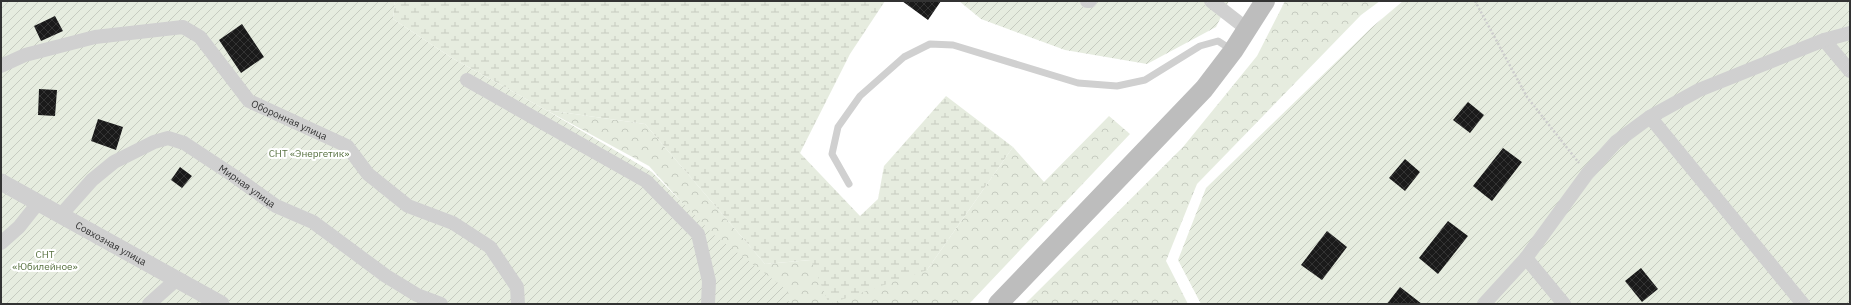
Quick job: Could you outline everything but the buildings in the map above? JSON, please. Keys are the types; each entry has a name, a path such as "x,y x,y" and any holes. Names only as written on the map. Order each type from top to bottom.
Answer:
{"main road":[{"path":"998,304 1204,89 1248,30 1265,1"}],"street":[{"path":"1212,1 1248,30"},
{"name":"Оборонная улица","path":"1,66 25,55 95,36 183,27 200,37 249,101 348,146 368,174 408,206 453,223 490,248 517,287 518,304"},
{"path":"1484,304 1526,258 1587,174 1616,142 1650,117 1699,90 1824,40 1850,33"},
{"path":"1824,40 1850,71"},
{"path":"467,80 646,181 698,234 709,281 708,304"},
{"path":"1650,117 1803,304"},
{"name":"Мирная улица","path":"60,216 92,180 114,162 154,142 168,138 184,143 276,206 312,222 417,295 441,304"},
{"name":"Совхозная улица","path":"1,182 221,304"},
{"path":"1,243 19,227 38,203"},
{"path":"1526,258 1564,304"},
{"path":"150,304 177,279"}],"lane":[{"path":"849,184 832,154 838,127 860,96 904,57 930,44 952,45 1078,83 1117,86 1145,80 1200,46 1218,41 1233,51"}],"path":[{"path":"1475,1 1527,96 1587,174"}],"green space":[{"name":"СНТ «Энергетик»","path":"1,1 395,1 393,19 452,58 546,110 652,172 714,235 787,290 789,304 1,304"},
{"path":"395,1 885,1 850,54 800,153 860,216 878,199 884,166 946,96 1013,147 927,270 829,304 811,260 765,264 645,124 546,110 452,58 393,19"},
{"path":"959,1 1229,1 1216,27 1147,64 1065,50 981,19"},
{"path":"1285,1 1380,1 1361,15 1197,184 1166,261 1188,304 1025,304 1183,147 1257,56"},
{"path":"1403,1 1850,1 1850,304 1201,304 1178,260 1206,188 1371,28"},
{"path":"546,110 645,124 765,264 811,260 927,270 1013,147 1044,182 1109,116 1130,134 969,304 783,304 721,246 649,166"}],"park label":[{"name":"СНТ «Юбилейное»","path":"45,260"}]}
